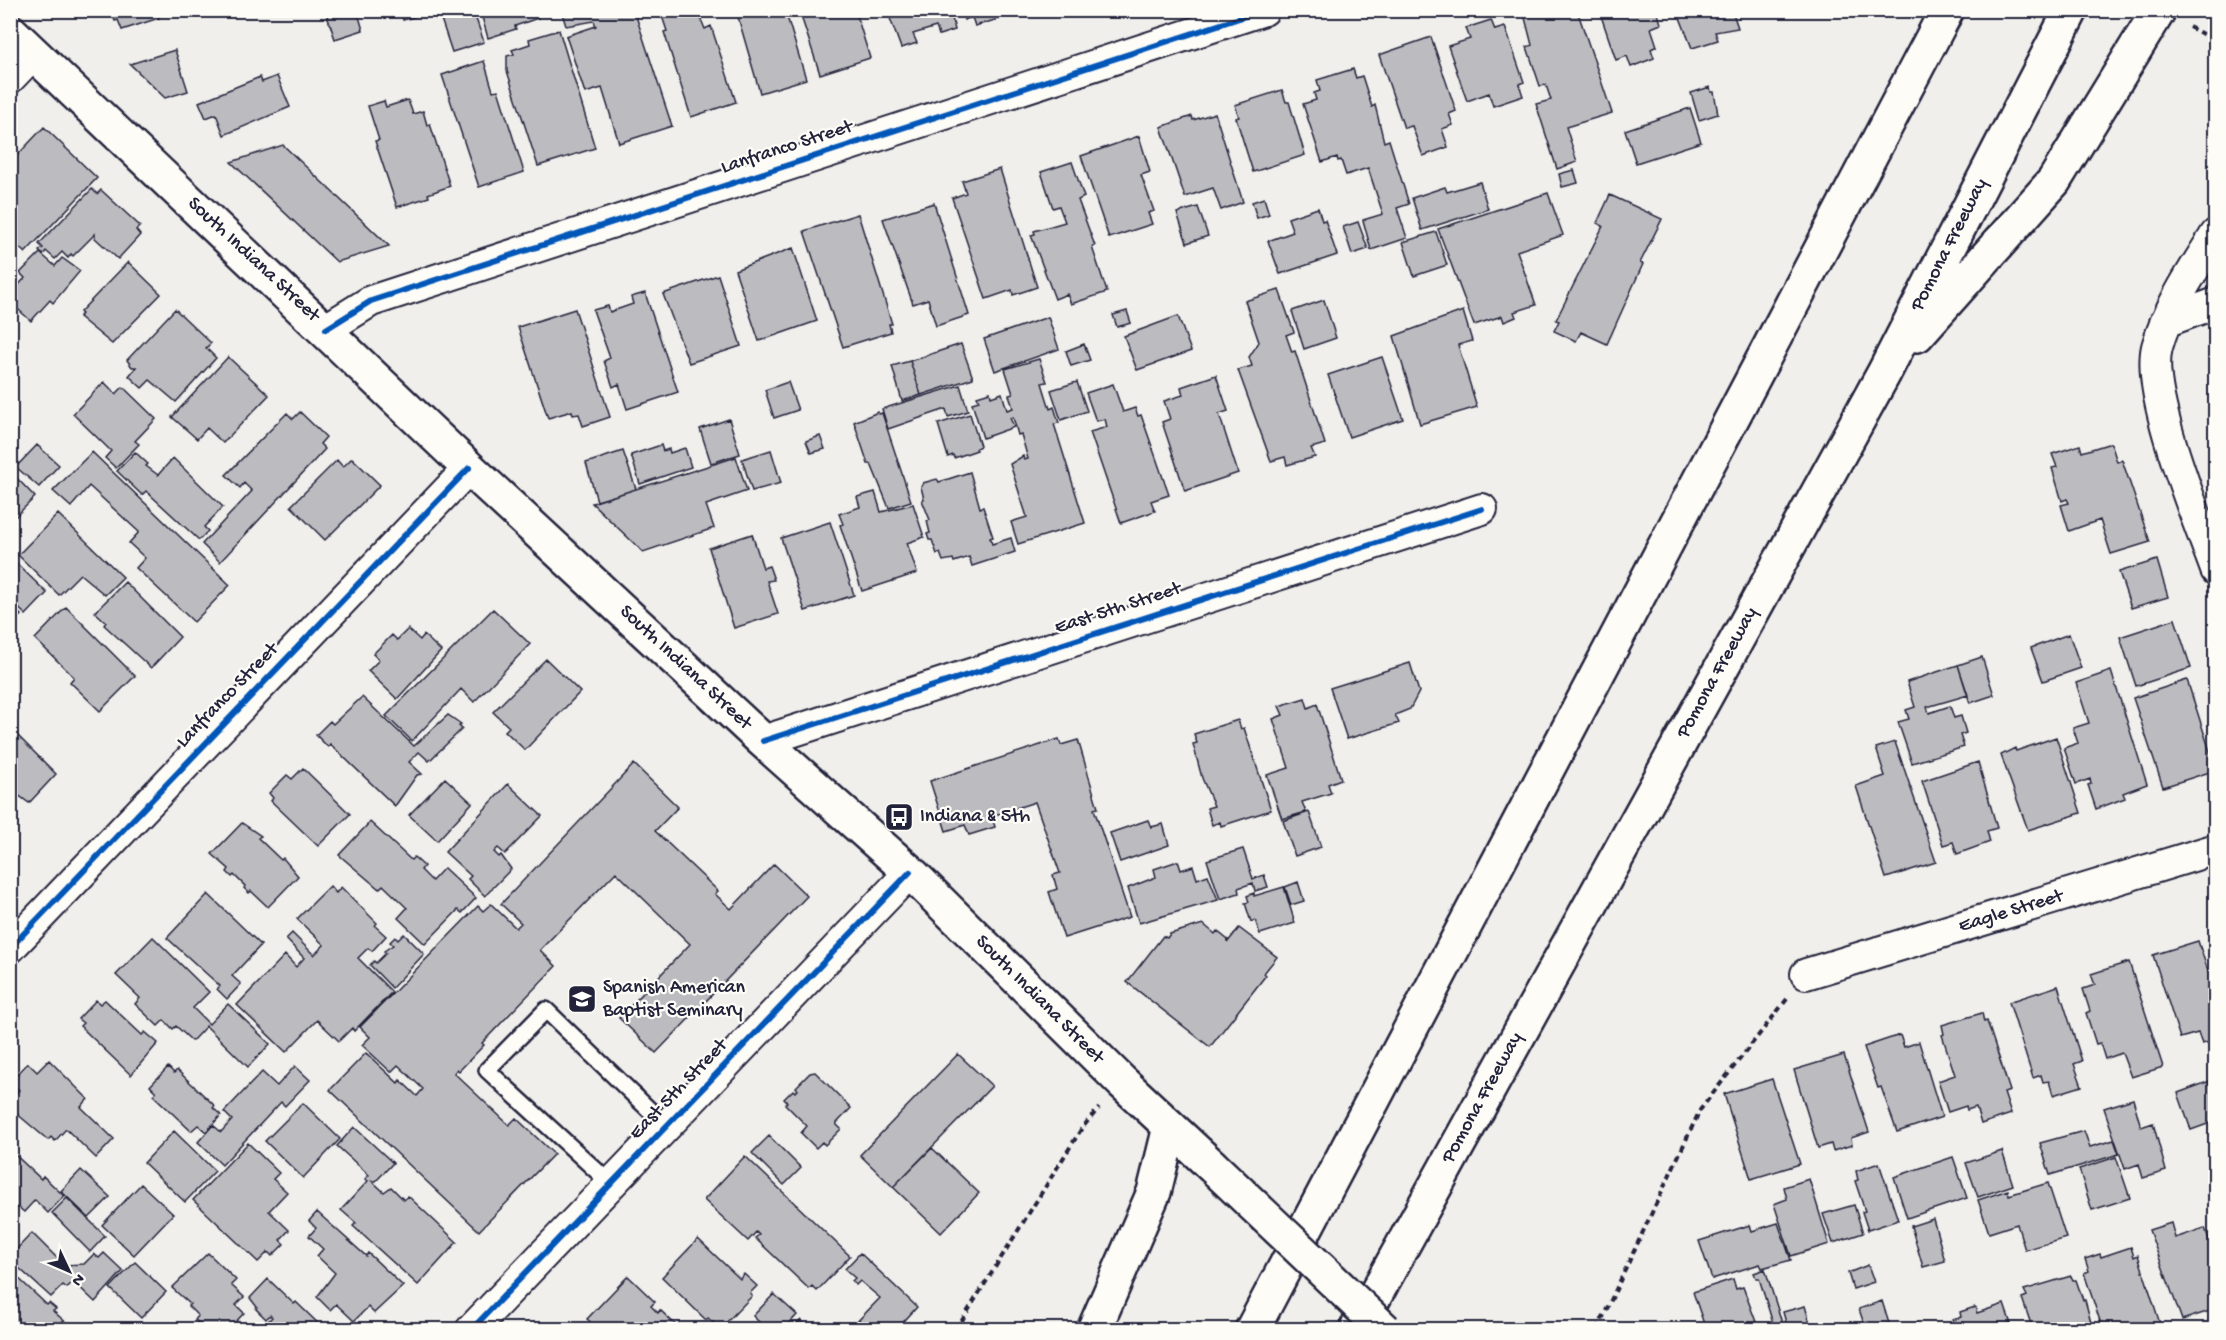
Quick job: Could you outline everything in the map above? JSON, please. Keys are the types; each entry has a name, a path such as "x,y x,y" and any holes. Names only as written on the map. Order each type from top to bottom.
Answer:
{"main road":[{"path":"1252,1329 1947,10"},
{"name":"Pomona Freeway","path":"1356,1329 1884,373 2071,10"},
{"path":"1884,373 2054,182 2159,10"},
{"name":"South Indiana Street","path":"10,31 326,329 469,468 763,741 910,872 1170,1127 1385,1329"},
{"path":"1094,1329 1154,1192 1170,1127"}],"street":[{"name":"Lanfranco Street","path":"326,329 371,301 1264,10"},
{"path":"10,78 34,53"},
{"path":"2216,234 2165,322 2157,349 2154,377 2164,416 2216,570"},
{"path":"2165,322 2216,303"},
{"name":"Lanfranco Street","path":"10,948 469,468"},
{"name":"East 5th Street","path":"763,741 1482,509"},
{"name":"Eagle Street","path":"1806,974 2216,849"},
{"name":"East 5th Street","path":"471,1329 910,872"}],"lane":[{"path":"611,1184 487,1070 546,1010 667,1127"}],"path":[{"path":"1597,1329 1700,1110 1806,974"},
{"path":"956,1329 1082,1128"}],"building":[{"path":"111,10 157,10 159,18 122,30"},
{"path":"325,10 357,10 363,30 335,39"},
{"path":"400,10 438,10 403,20"},
{"path":"473,10 484,42 452,52 441,19"},
{"path":"480,10 535,10 538,18 515,26 516,29 488,38"},
{"path":"561,10 634,10 672,126 619,143 602,88 585,93 566,36 596,26 594,21 566,26"},
{"path":"660,10 697,10 705,29 711,26 736,102 691,117 664,32 667,31"},
{"path":"736,10 785,10 806,79 760,93"},
{"path":"799,10 855,10 870,58 820,74"},
{"path":"887,10 950,10 955,30 939,35 936,27 913,34 917,43 901,48"},
{"path":"961,10 1014,10 1015,14 975,26 972,17 964,20"},
{"path":"1523,10 1577,10 1612,113 1566,127 1577,162 1557,169 1536,104 1551,100 1546,85 1540,86 1527,47 1532,45"},
{"path":"1599,10 1657,10 1661,24 1651,28 1657,46 1651,49 1654,58 1631,67 1627,56 1616,60"},
{"path":"1677,10 1732,10 1738,28 1715,32 1718,40 1692,48"},
{"path":"1491,20 1495,30 1505,27 1524,82 1519,84 1523,96 1493,106 1489,93 1467,101 1448,46 1470,39 1466,28"},
{"path":"559,30 595,148 538,166 507,71 507,56 514,54 512,50 530,44 529,39"},
{"path":"1431,37 1456,111 1449,114 1453,125 1442,129 1448,147 1423,156 1412,126 1404,128 1379,55"},
{"path":"175,50 188,91 165,98 130,64"},
{"path":"484,61 493,91 498,90 524,172 479,187 442,75"},
{"path":"1353,69 1356,78 1362,76 1372,107 1375,105 1384,142 1389,140 1409,204 1397,208 1407,238 1371,250 1363,220 1383,214 1368,168 1346,175 1341,160 1338,161 1337,157 1322,162 1303,104 1316,100 1314,93 1320,91 1317,80"},
{"path":"277,76 290,107 224,135 216,114 206,118 199,102 260,77 262,82"},
{"path":"1710,87 1711,92 1714,92 1718,114 1699,120 1691,93"},
{"path":"1282,90 1286,102 1289,102 1305,155 1253,172 1236,118 1239,117 1235,105"},
{"path":"408,100 413,114 423,111 427,125 430,124 450,186 428,194 429,197 397,207 375,141 379,140 368,106 384,101 386,107"},
{"path":"1690,108 1701,142 1636,163 1625,130"},
{"path":"1215,113 1243,202 1221,210 1213,188 1185,197 1161,127 1192,116 1193,120"},
{"path":"44,127 97,178 25,253 10,239 10,163"},
{"path":"1139,136 1150,172 1141,175 1154,211 1148,213 1152,224 1109,238 1081,156"},
{"path":"283,145 389,246 337,262 231,162"},
{"path":"1072,162 1084,197 1078,200 1095,246 1092,247 1107,292 1071,304 1067,294 1055,299 1031,235 1035,234 1034,231 1065,222 1059,206 1053,208 1041,172"},
{"path":"1000,169 1037,287 1013,295 1012,290 986,299 952,198 966,193 962,181"},
{"path":"1574,170 1578,183 1562,187 1559,174"},
{"path":"1480,182 1488,209 1422,230 1412,198 1445,187 1447,192"},
{"path":"92,189 97,194 101,190 140,226 136,230 140,235 118,259 95,238 95,234 73,256 71,254 68,258 62,252 55,259 46,251 43,255 39,251 43,248 39,244"},
{"path":"1548,193 1563,235 1517,251 1536,305 1514,312 1516,317 1504,322 1502,316 1474,325 1438,229"},
{"path":"1610,195 1662,219 1640,263 1643,264 1607,344 1581,332 1576,341 1554,331 1559,321 1556,320 1603,226 1597,223"},
{"path":"1264,198 1269,214 1257,218 1252,202"},
{"path":"934,203 969,315 936,326 928,299 913,304 883,219"},
{"path":"1198,207 1208,236 1187,243 1177,213"},
{"path":"1318,208 1322,221 1325,220 1337,255 1280,274 1268,241 1293,232 1288,218"},
{"path":"858,214 892,324 889,324 891,332 843,347 804,231"},
{"path":"1358,222 1368,249 1352,254 1343,227"},
{"path":"1436,232 1447,265 1414,276 1403,242"},
{"path":"793,248 817,321 759,341 735,270"},
{"path":"40,253 55,266 62,258 80,271 53,303 50,300 31,321 10,302 10,294 25,278 20,273"},
{"path":"128,262 161,294 112,344 79,317 82,314 80,312"},
{"path":"718,275 741,346 689,363 663,294"},
{"path":"1279,290 1294,332 1286,335 1292,352 1295,351 1325,444 1311,448 1315,457 1287,465 1285,457 1271,461 1238,370 1252,366 1249,357 1259,342 1245,301"},
{"path":"645,293 678,392 627,409 619,384 613,387 604,361 610,358 593,310 608,306 610,312 633,304 631,297"},
{"path":"1324,300 1336,338 1304,349 1292,311"},
{"path":"175,309 211,343 206,348 216,358 176,402 150,380 142,388 129,376 136,367 132,367 127,360"},
{"path":"575,309 610,417 583,426 579,414 573,415 572,411 548,418 518,327"},
{"path":"1127,311 1131,323 1117,327 1113,315"},
{"path":"1463,311 1472,341 1458,345 1477,407 1420,424 1394,336"},
{"path":"1178,316 1191,351 1137,370 1124,336"},
{"path":"1048,317 1059,349 995,371 984,339"},
{"path":"961,344 973,378 921,395 910,361"},
{"path":"1084,344 1090,360 1071,366 1066,351"},
{"path":"228,357 269,395 223,443 207,428 197,439 172,417"},
{"path":"1382,357 1403,419 1349,437 1328,375"},
{"path":"1039,359 1047,382 1042,383 1050,409 1054,407 1059,423 1054,424 1085,523 1018,544 1011,522 1027,517 1010,464 1023,456 1024,460 1028,459 1021,434 1018,435 1013,417 1010,418 1014,427 983,438 972,403 979,401 977,396 990,392 991,397 1002,393 1007,410 1013,408 1009,395 1013,394 1005,369"},
{"path":"910,361 921,395 902,401 892,366"},
{"path":"1216,375 1228,411 1219,414 1238,473 1185,491 1162,422 1170,419 1164,401 1183,395 1181,387"},
{"path":"104,382 116,394 123,387 156,419 135,441 139,444 116,468 105,458 111,451 73,414"},
{"path":"788,382 798,410 774,418 765,390"},
{"path":"1077,382 1087,411 1061,420 1051,390"},
{"path":"1113,384 1123,412 1135,408 1138,416 1141,415 1169,495 1151,501 1155,511 1121,523 1090,432 1107,427 1105,419 1096,421 1086,393"},
{"path":"960,385 968,411 948,417 946,409 888,429 882,409"},
{"path":"300,412 326,437 320,444 325,449 220,562 202,544 252,491 244,483 240,488 226,475 287,413 293,419"},
{"path":"878,412 882,413 911,501 889,508 871,464 868,464 854,422"},
{"path":"970,414 980,446 976,448 977,450 954,458 953,455 948,457 938,424"},
{"path":"729,419 740,454 711,463 700,429"},
{"path":"820,436 825,449 811,453 806,441"},
{"path":"2111,443 2117,462 2122,460 2150,542 2111,554 2100,520 2069,531 2061,505 2069,503 2067,499 2062,501 2052,468 2057,467 2052,454 2080,445 2082,452"},
{"path":"37,445 59,465 39,487 16,467"},
{"path":"661,445 663,451 669,449 670,453 685,448 691,467 640,484 631,455"},
{"path":"771,450 781,483 752,491 742,459"},
{"path":"623,451 636,489 597,501 586,463"},
{"path":"92,452 230,585 194,622 136,568 145,558 129,543 139,532 89,486 71,507 53,491"},
{"path":"135,452 148,464 146,466 158,475 173,458 223,507 204,527 208,531 199,540 146,491 142,495 117,471"},
{"path":"736,457 747,491 706,505 714,528 643,552 592,503"},
{"path":"352,458 380,485 325,540 291,506 337,460 343,467"},
{"path":"10,471 35,497 15,517 10,512"},
{"path":"970,472 980,508 983,507 993,537 990,538 992,544 1011,538 1015,552 972,566 969,557 954,562 953,559 943,561 940,553 937,554 927,534 930,533 927,521 930,520 922,500 924,499 921,487 923,483 937,479 939,482"},
{"path":"875,492 881,512 913,504 924,537 907,543 917,573 862,591 840,525 843,524 839,514 860,507 857,497"},
{"path":"58,514 123,577 105,595 80,574 59,595 18,555"},
{"path":"830,522 854,595 805,611 781,538"},
{"path":"752,534 763,568 769,566 774,580 767,581 778,614 734,628 709,548"},
{"path":"10,557 47,593 26,615 10,600"},
{"path":"2157,560 2168,597 2131,608 2119,572"},
{"path":"125,582 180,637 151,668 104,625 106,622 95,612"},
{"path":"10,605 21,615 10,626"},
{"path":"66,607 135,676 100,711 70,682 74,677 35,639"},
{"path":"493,609 530,644 474,702 461,689 412,741 386,716"},
{"path":"2175,619 2191,668 2136,686 2120,637"},
{"path":"408,629 420,640 424,635 441,651 397,699 368,671 379,660 373,654 392,635 397,640"},
{"path":"2069,634 2081,668 2043,681 2031,648"},
{"path":"1982,657 1994,695 1970,703 1958,665"},
{"path":"546,659 580,692 525,750 505,731 509,727 493,712"},
{"path":"1410,663 1419,692 1410,709 1395,715 1399,723 1347,739 1330,688"},
{"path":"1958,665 1968,695 1927,707 1929,713 1950,706 1954,718 1961,716 1966,733 1960,735 1964,747 1912,763 1898,722 1909,719 1906,710 1915,707 1907,682"},
{"path":"2111,671 2147,784 2123,793 2125,798 2096,809 2088,785 2091,784 2090,779 2076,784 2064,748 2078,743 2073,728 2089,723 2076,683"},
{"path":"2187,680 2216,770 2163,787 2133,698"},
{"path":"362,697 414,746 448,715 461,724 459,726 462,729 429,761 419,752 409,762 422,774 417,775 395,806 330,744 328,747 316,735 330,721 333,724"},
{"path":"1305,698 1308,708 1317,704 1341,779 1328,784 1331,793 1302,802 1306,812 1282,819 1267,775 1289,768 1273,719 1283,715 1279,706"},
{"path":"1238,720 1241,729 1244,728 1271,810 1221,826 1220,822 1212,825 1207,808 1214,806 1202,778 1193,744 1197,743 1194,734"},
{"path":"10,728 56,774 29,803 10,789"},
{"path":"2056,737 2081,813 2028,830 2001,755 2015,748 2016,751"},
{"path":"1059,739 1061,745 1078,740 1098,808 1094,809 1130,917 1064,938 1049,892 1057,889 1053,875 1060,873 1035,802 992,816 995,827 969,835 965,825 946,831 930,781"},
{"path":"1895,742 1936,862 1886,878 1856,786 1885,776 1876,748"},
{"path":"1978,762 1997,828 1987,831 1990,842 1957,854 1953,842 1943,845 1922,781"},
{"path":"634,764 678,807 655,831 718,891 715,894 731,909 774,864 807,896 656,1053 619,1018 690,944 616,872 540,950 556,966 482,1043 484,1045 459,1071 457,1069 454,1073 509,1125 516,1118 554,1154 479,1231 330,1090 366,1053 398,1083 400,1080 417,1096 423,1089 398,1065 391,1072 362,1045 370,1037 360,1027 478,906 483,911 491,904 516,928 521,923 501,904"},
{"path":"303,768 350,814 318,846 271,801 273,798 269,793 287,775 292,779"},
{"path":"445,778 472,803 437,841 409,815"},
{"path":"508,784 542,816 505,854 498,848 494,852 499,857 501,855 511,869 485,896 468,879 471,876 445,852"},
{"path":"10,810 17,816 10,824"},
{"path":"1309,812 1321,847 1295,856 1283,821"},
{"path":"1148,820 1151,827 1163,824 1169,845 1120,862 1110,833"},
{"path":"370,822 411,860 414,857 424,866 421,870 432,881 444,868 476,898 462,913 458,910 425,944 398,918 407,908 383,885 379,889 339,855"},
{"path":"242,823 261,836 258,838 281,860 283,858 298,876 268,907 251,891 249,893 234,875 232,877 227,872 229,869 212,854"},
{"path":"1243,849 1253,879 1264,875 1268,887 1255,891 1253,883 1238,888 1239,893 1220,899 1207,860"},
{"path":"1178,861 1181,870 1193,866 1197,879 1208,875 1218,900 1139,923 1128,888 1156,877 1154,869"},
{"path":"1298,882 1304,901 1291,905 1285,887"},
{"path":"330,886 336,893 341,887 377,923 375,926 386,936 372,951 368,948 358,958 392,992 354,1031 352,1028 339,1041 317,1020 286,1052 237,1005 285,955 296,967 304,958 286,939 292,933 314,955 324,945 297,919"},
{"path":"1284,887 1295,923 1260,934 1255,920 1251,922 1245,903 1249,902 1247,896"},
{"path":"208,894 261,945 232,976 241,984 227,999 217,989 220,986 167,938"},
{"path":"1203,924 1215,934 1217,931 1228,940 1227,943 1239,928 1277,957 1264,973 1266,975 1210,1047 1127,982 1163,936 1167,938 1170,934"},
{"path":"404,934 424,954 392,988 370,965 374,961 376,963 386,953 384,951 393,945 390,942 395,937 398,940"},
{"path":"153,937 209,992 193,1008 209,1024 228,1004 270,1044 248,1067 206,1026 192,1041 176,1026 173,1029 164,1020 158,1026 135,1004 140,998 116,975"},
{"path":"2198,941 2216,995 2216,1040 2202,1044 2198,1033 2180,1038 2153,955"},
{"path":"2129,962 2163,1067 2131,1077 2122,1053 2105,1059 2100,1043 2096,1044 2086,1013 2090,1011 2083,989 2095,985 2091,974"},
{"path":"2058,986 2082,1061 2074,1064 2082,1086 2053,1095 2049,1081 2043,1082 2041,1075 2033,1078 2009,1002"},
{"path":"96,1000 100,1004 105,1000 142,1035 145,1032 158,1043 131,1075 80,1026 83,1023 78,1019"},
{"path":"1982,1013 1984,1022 1987,1021 2010,1091 2004,1093 2011,1114 1981,1124 1976,1107 1967,1110 1966,1106 1948,1112 1938,1081 1955,1075 1942,1035 1944,1034 1942,1025"},
{"path":"1900,1035 1904,1047 1919,1042 1942,1117 1897,1132 1864,1047"},
{"path":"958,1054 992,1086 893,1187 860,1155"},
{"path":"1844,1055 1869,1132 1851,1138 1852,1145 1833,1151 1831,1144 1818,1148 1794,1070"},
{"path":"49,1060 88,1099 81,1107 114,1139 96,1158 66,1129 55,1141 51,1137 48,1140 10,1108 10,1099 19,1090 10,1082 28,1063 37,1072"},
{"path":"295,1066 310,1080 285,1106 281,1102 222,1165 198,1142 213,1125 221,1132 232,1120 224,1112 262,1072 277,1086"},
{"path":"168,1067 174,1073 177,1070 215,1106 213,1108 221,1115 206,1132 198,1125 191,1131 153,1095 156,1092 150,1086"},
{"path":"815,1072 851,1108 836,1124 841,1129 825,1145 822,1142 816,1148 801,1133 807,1126 785,1104 787,1102 784,1099 793,1090 795,1092 798,1090 796,1087 810,1073"},
{"path":"1772,1079 1800,1164 1751,1179 1724,1094"},
{"path":"2210,1081 2216,1096 2216,1121 2191,1130 2178,1093"},
{"path":"2133,1099 2141,1127 2153,1123 2166,1171 2143,1178 2139,1164 2125,1169 2104,1108"},
{"path":"303,1103 340,1139 303,1178 265,1141"},
{"path":"354,1127 393,1163 376,1181 372,1181 384,1192 391,1187 404,1200 408,1196 457,1242 418,1285 353,1226 356,1223 341,1210 368,1181 365,1179 369,1175 337,1146"},
{"path":"174,1131 215,1171 185,1202 144,1163"},
{"path":"2084,1131 2090,1147 2114,1140 2119,1154 2050,1175 2040,1143"},
{"path":"769,1136 801,1168 784,1185 752,1153"},
{"path":"248,1143 279,1173 273,1179 287,1192 269,1211 289,1230 280,1240 284,1244 272,1256 268,1252 258,1262 193,1200"},
{"path":"932,1148 979,1193 941,1233 893,1187"},
{"path":"10,1150 41,1179 43,1176 64,1196 48,1213 35,1200 24,1212 18,1207 10,1215"},
{"path":"2002,1151 2013,1185 1978,1197 1966,1163"},
{"path":"745,1156 850,1256 817,1291 812,1286 809,1289 755,1238 759,1235 756,1232 748,1241 704,1200"},
{"path":"1953,1157 1967,1198 1907,1218 1894,1177"},
{"path":"2116,1157 2130,1198 2092,1210 2079,1169"},
{"path":"1879,1163 1898,1220 1868,1230 1862,1212 1865,1211 1855,1181 1858,1180 1856,1171"},
{"path":"81,1170 110,1197 89,1218 61,1191"},
{"path":"1809,1179 1829,1244 1791,1256 1774,1204 1787,1199 1784,1187"},
{"path":"2048,1183 2066,1238 2025,1250 2017,1224 1989,1233 1978,1200 2008,1190 2009,1195"},
{"path":"141,1184 173,1214 134,1255 102,1225"},
{"path":"67,1198 105,1236 90,1252 52,1213"},
{"path":"1854,1205 1863,1233 1833,1243 1823,1214"},
{"path":"317,1212 366,1256 368,1253 403,1286 374,1313 368,1307 354,1321 336,1304 330,1310 317,1297 335,1273 317,1256 323,1249 309,1236 316,1228 309,1221"},
{"path":"1933,1219 1945,1261 1923,1267 1911,1226"},
{"path":"1778,1223 1791,1260 1762,1268 1760,1264 1712,1279 1699,1241 1750,1225 1752,1231"},
{"path":"2171,1223 2175,1238 2205,1228 2216,1259 2216,1309 2182,1320 2149,1230"},
{"path":"32,1233 64,1265 84,1264 94,1254 99,1258 104,1253 123,1271 95,1302 73,1281 67,1288 63,1285 51,1297 10,1260 10,1256"},
{"path":"698,1239 740,1279 744,1274 757,1286 750,1293 752,1296 720,1329 708,1318 706,1320 662,1277"},
{"path":"2131,1247 2134,1257 2138,1255 2162,1330 2103,1330 2084,1273 2089,1271 2085,1259 2100,1254 2101,1257"},
{"path":"208,1253 236,1280 231,1285 244,1297 236,1305 244,1313 228,1330 208,1327 206,1329 195,1320 198,1316 188,1306 190,1304 172,1288"},
{"path":"860,1253 917,1307 896,1330 849,1330 880,1298 860,1281 856,1285 852,1281 855,1278 845,1269"},
{"path":"135,1262 166,1292 141,1318 110,1288"},
{"path":"1868,1265 1874,1282 1853,1289 1848,1273"},
{"path":"1765,1269 1784,1329 1782,1330 1775,1330 1759,1278 1756,1278 1754,1273"},
{"path":"14,1274 47,1305 49,1303 56,1309 53,1311 68,1324 63,1330 10,1330 10,1277"},
{"path":"628,1276 655,1302 651,1306 658,1313 660,1310 681,1330 599,1330 587,1319"},
{"path":"2071,1276 2073,1280 2076,1280 2083,1300 2085,1300 2093,1330 2033,1330 2022,1298 2027,1296 2024,1290"},
{"path":"268,1279 325,1330 260,1330 272,1317 270,1315 266,1319 256,1309 257,1307 250,1298"},
{"path":"1733,1279 1736,1289 1743,1287 1759,1330 1706,1330 1693,1292"},
{"path":"774,1294 797,1315 783,1330 767,1330 753,1316"},
{"path":"1882,1301 1891,1330 1866,1330 1859,1309"},
{"path":"2004,1304 2013,1330 1956,1330 1953,1320 1961,1317 1960,1312 1975,1307 1977,1313"},
{"path":"1805,1306 1812,1330 1788,1330 1783,1312"},
{"path":"801,1320 811,1330 791,1330"},
{"path":"1916,1323 1918,1329 1922,1330 1900,1330"}],"cycle path":[{"path":"326,329 371,301 1264,10"},
{"path":"10,948 469,468"},
{"path":"763,741 1482,509"},
{"path":"471,1330 910,872"}],"place":[{"name":"Indiana & 5th","path":"899,817"},
{"name":"Spanish American Baptist Seminary","path":"582,999"}]}
